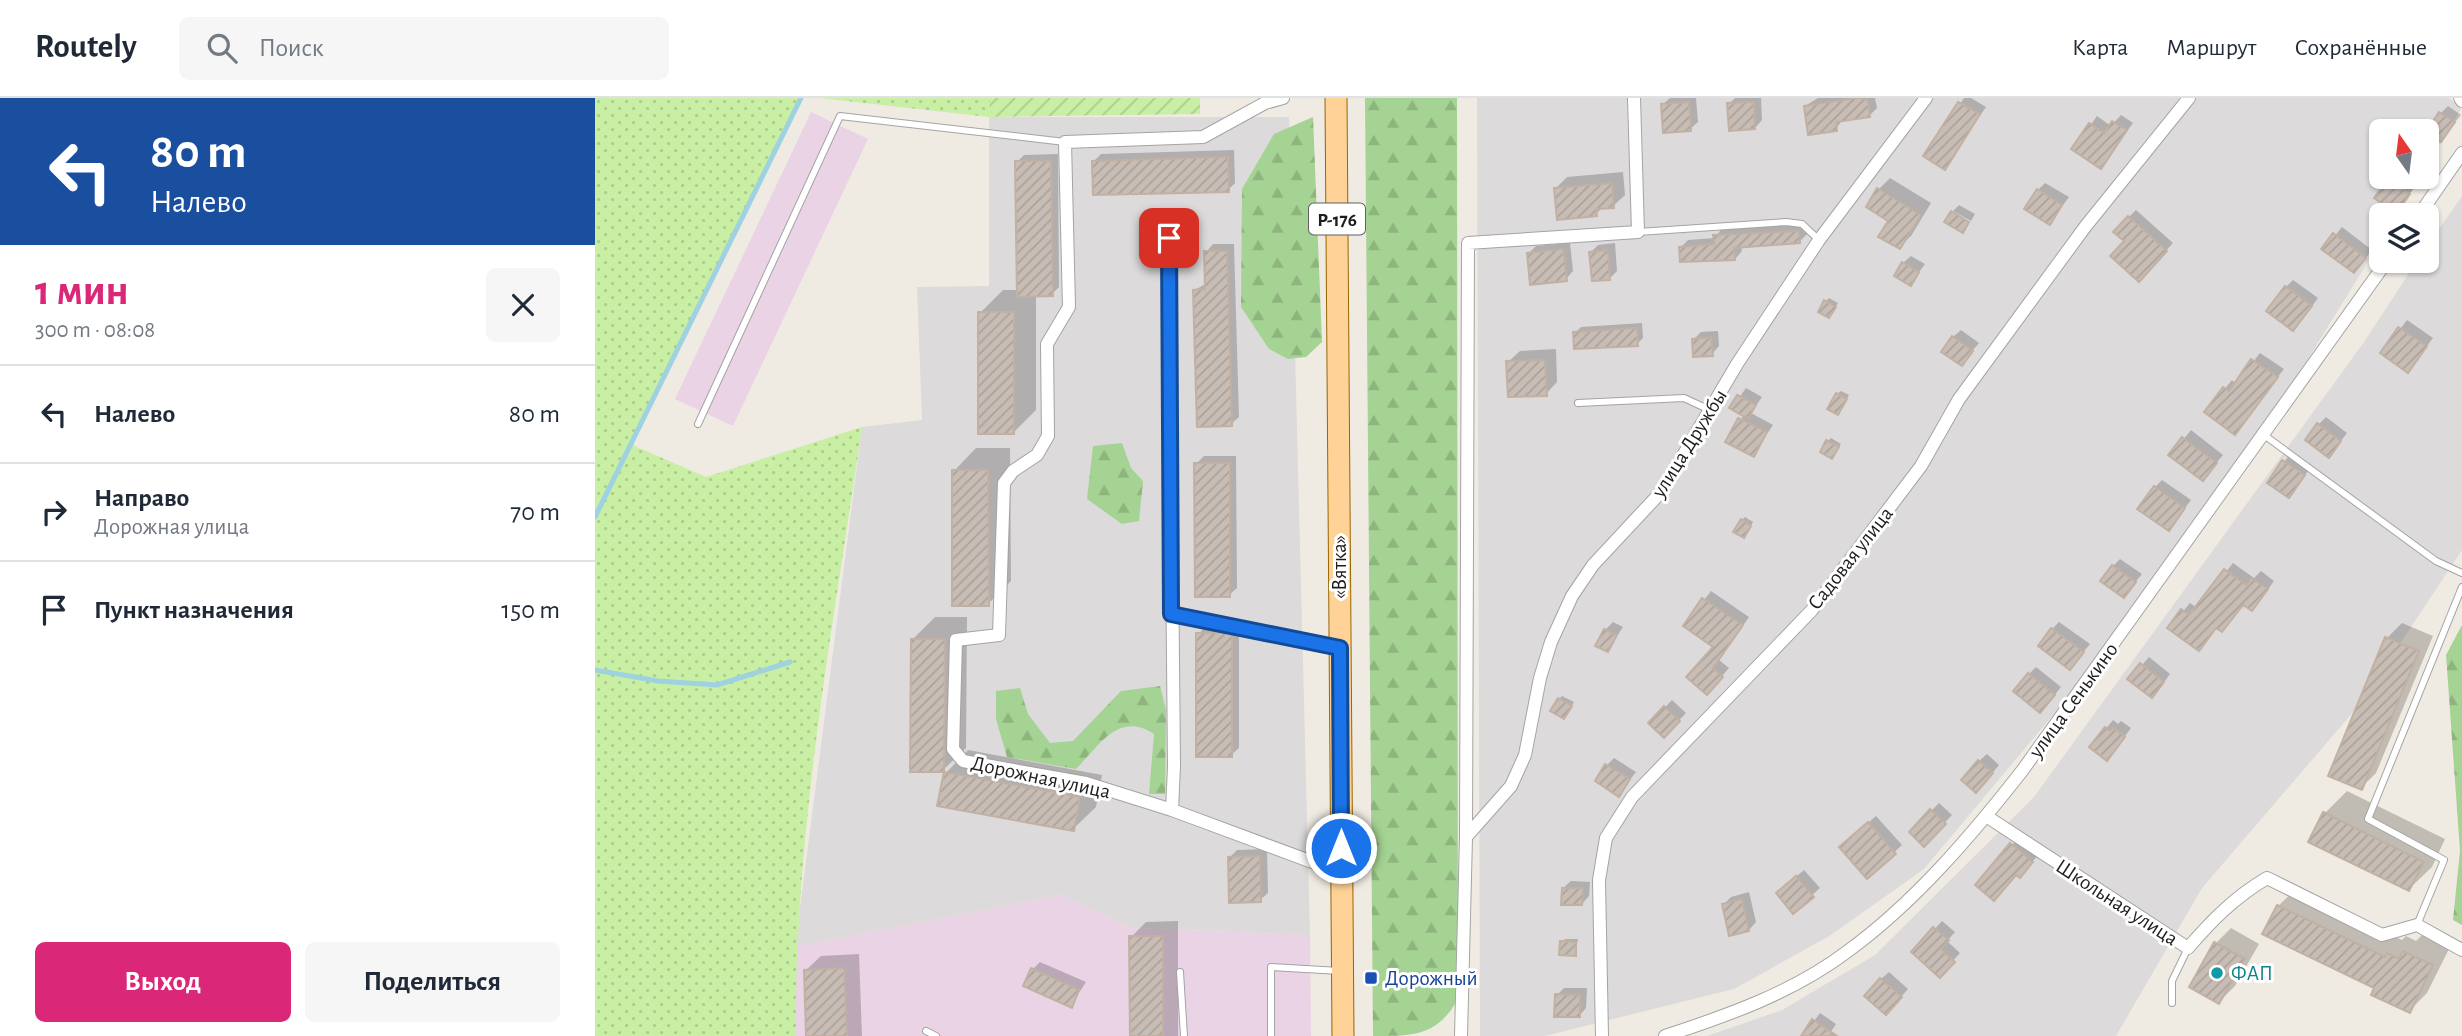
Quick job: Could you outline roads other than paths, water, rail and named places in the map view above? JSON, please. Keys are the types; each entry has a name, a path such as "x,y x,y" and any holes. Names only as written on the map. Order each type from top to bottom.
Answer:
{"main road":[{"name":"«Вятка»","path":"1336,98 1343,1036"}],"street":[{"path":"1065,142 1203,137 1260,101 1283,98"},
{"path":"1461,1036 1466,836 1468,243 1638,232 1634,98"},
{"name":"улица Дружбы","path":"1466,836 1511,786 1525,755 1540,678 1551,642 1572,596 1593,565 1663,491 1710,411 1819,240 1926,98"},
{"name":"Садовая улица","path":"1602,1036 1599,880 1606,838 1625,807 1812,610 1921,466 1959,399 2085,227 2189,98"},
{"name":"Дорожная улица","path":"1065,142 1069,306 1047,344 1048,436 1037,455 1013,471 1004,482 999,635 956,640 953,749 963,761 1086,783 1172,810 1342,873"},
{"path":"2427,203 2462,153"},
{"path":"1169,238 1174,766 1172,810"},
{"name":"улица Сенькино","path":"1665,1036 1731,1014 1776,994 1847,953 1916,892 1986,816 2379,273"},
{"name":"Школьная улица","path":"1986,816 2188,948 2218,913 2242,893 2267,878 2382,935 2417,925"},
{"path":"2417,925 2462,950"}],"lane":[{"path":"698,424 840,116 1065,142"},
{"path":"1638,232 1786,222 1802,224 1819,240"},
{"path":"1578,403 1684,398 1710,411"},
{"path":"2264,435 2436,561 2462,573"},
{"path":"2417,925 2444,860 2368,819 2462,587"},
{"path":"1171,614 1340,648"},
{"path":"2172,1003 2172,981 2188,948"},
{"path":"1271,1036 1271,967 1342,971"},
{"path":"1180,972 1184,1036"},
{"path":"926,1031 936,1036"}],"waterway":[{"path":"595,517 801,98"},
{"path":"595,670 658,681 717,685 790,662"}],"place":[{"name":"ФАП","path":"2217,973"},
{"name":"Дорожный","path":"1371,978"}]}
